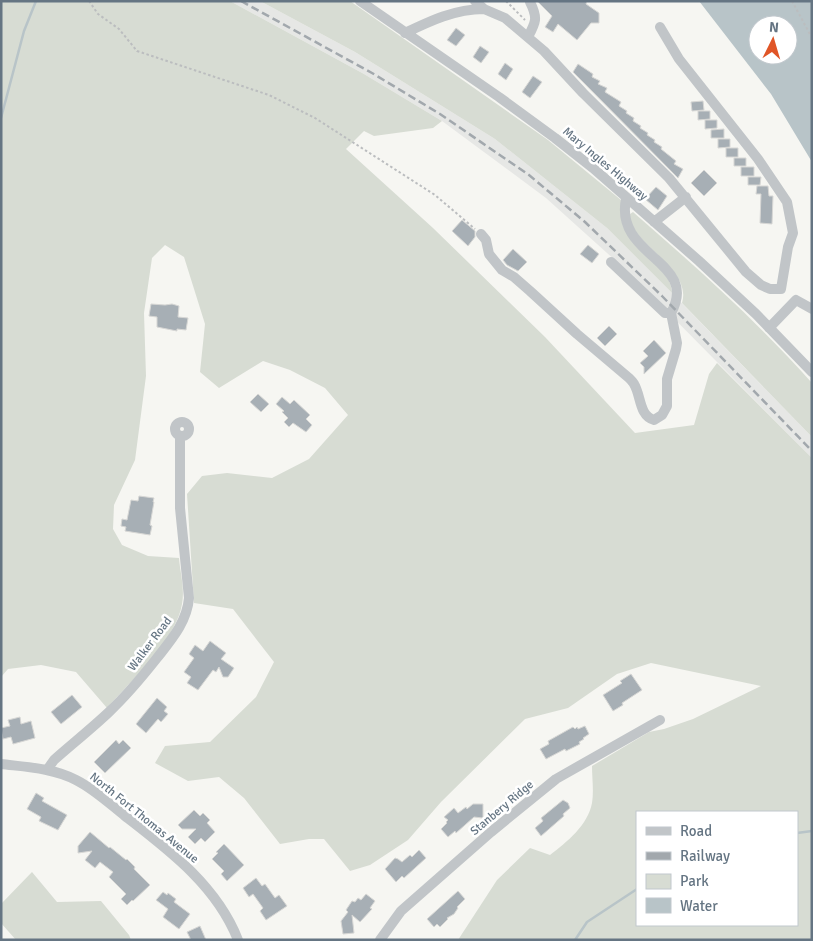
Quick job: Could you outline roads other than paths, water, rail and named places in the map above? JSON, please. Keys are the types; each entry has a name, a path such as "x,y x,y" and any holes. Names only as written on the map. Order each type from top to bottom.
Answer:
{"street":[{"name":"Mary Ingles Highway","path":"360,1 555,138 593,168 770,328 812,372"},
{"path":"475,1 484,9 505,18 544,51 686,197 746,272 761,285 770,289 781,289 812,309"},
{"path":"528,37 536,23 535,13 530,2"},
{"path":"405,33 450,14 470,9 484,9"},
{"path":"660,27 679,59 758,159 787,202 793,233 788,247 781,289"},
{"path":"654,222 686,197"},
{"path":"481,234 486,240 489,254 502,270 514,277 629,378 634,384 645,415 654,420 662,415 667,406 667,379 677,343 671,313 677,299 675,279 631,234 624,207 626,198"},
{"path":"611,262 653,304 665,313 671,313"},
{"path":"770,328 796,300"},
{"name":"Walker Road","path":"47,770 54,760 126,695 166,648 184,619 189,598 180,508 180,436"},
{"name":"Stanbery Ridge","path":"380,940 401,911 491,832 556,779 660,720"},
{"name":"North Fort Thomas Avenue","path":"1,764 47,770 76,780 91,789 190,870 210,893 227,918 238,940"}],"water":[{"path":"699,1 812,1 812,162 771,94 749,65 798,65 798,15 748,15 748,64"}],"waterway":[{"path":"1,118 24,31 36,1"},
{"path":"798,833 812,831"},
{"path":"575,940 587,922 636,890"}],"railway":[{"path":"241,1 372,73 440,114 529,175 585,222 662,296 812,451"}]}
